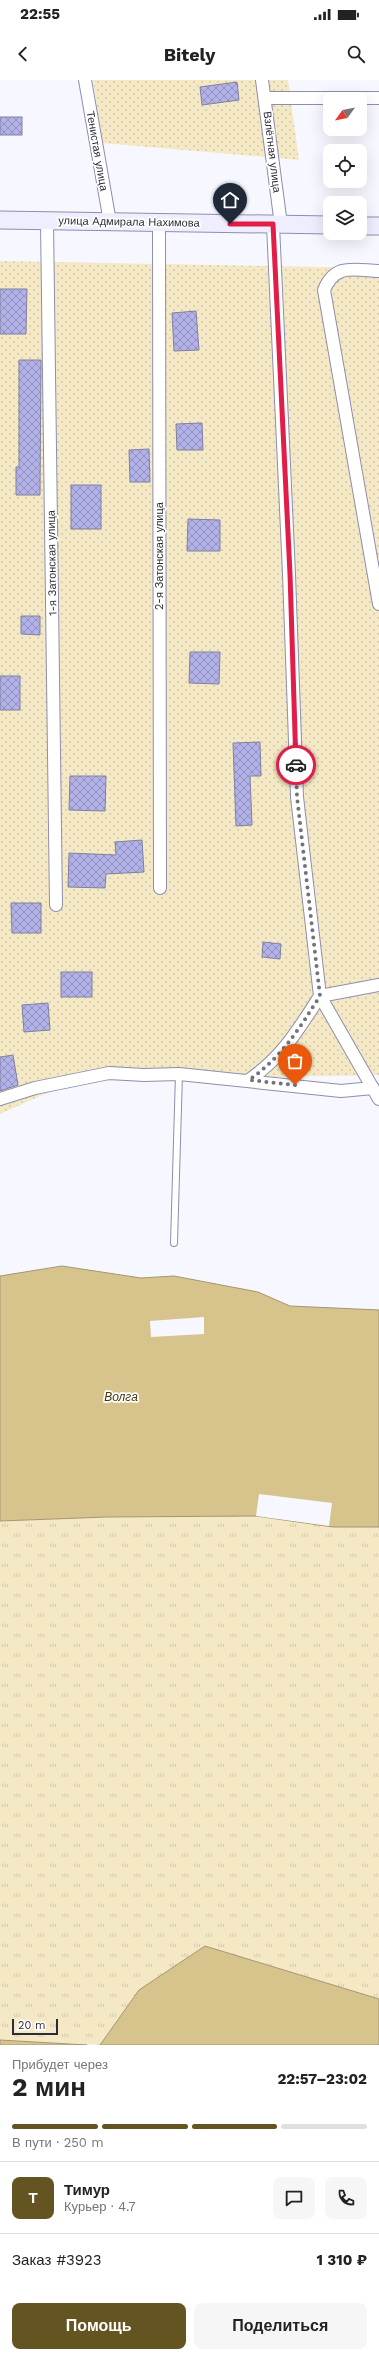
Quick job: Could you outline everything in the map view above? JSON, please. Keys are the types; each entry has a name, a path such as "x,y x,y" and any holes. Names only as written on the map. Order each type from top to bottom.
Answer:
{"main road":[{"name":"улица Адмирала Нахимова","path":"0,220 323,225"},
{"path":"367,226 379,226"}],"street":[{"name":"Тенистая улица","path":"85,80 110,222"},
{"name":"Взлётная улица","path":"262,80 277,225 297,797 320,996"},
{"path":"265,98 379,98"},
{"name":"1-я Затонская улица","path":"47,221 56,905"},
{"name":"2-я Затонская улица","path":"158,223 160,888"},
{"path":"379,271 344,270 335,273 328,279 324,290 379,604"},
{"path":"249,1080 267,1067 284,1050 320,996 379,985"},
{"path":"320,996 379,1099"},
{"path":"0,1099 35,1088 108,1073 144,1075 178,1074 249,1080 341,1091 373,1088"}],"lane":[{"path":"174,1243 178,1074"}],"green space":[{"path":"93,80 288,80 299,160 102,143"},
{"path":"0,261 379,268 379,1075 74,1081 0,1114"},
{"path":"256,1516 333,1527 379,1527 379,1999 205,1946 139,1990 100,2045 0,2040 0,1521 107,1517"}],"water":[{"name":"Волга","path":"62,1266 141,1278 174,1276 258,1292 290,1306 379,1310 379,1527 333,1527 256,1516 107,1517 0,1521 0,1276"},
{"path":"205,1946 379,1999 379,2045 100,2045 139,1990"},
{"path":"0,2040 87,2045 0,2045"}],"pier":[{"path":"204,1317 204,1334 151,1337 150,1321"},
{"path":"259,1494 332,1503 329,1526 256,1516"}],"building":[{"path":"237,82 239,100 202,105 200,87"},
{"path":"0,117 22,117 22,135 0,135"},
{"path":"0,289 27,289 26,334 0,334"},
{"path":"196,311 199,350 174,351 172,313"},
{"path":"19,360 41,360 40,495 16,495 16,467 19,467"},
{"path":"202,423 203,450 177,450 176,424"},
{"path":"149,449 150,482 130,482 129,450"},
{"path":"71,485 101,485 101,529 71,529"},
{"path":"188,519 220,520 220,551 187,551"},
{"path":"21,616 40,616 40,635 21,634"},
{"path":"190,652 220,652 219,684 189,683"},
{"path":"0,676 20,676 20,710 0,710"},
{"path":"260,742 261,776 250,776 252,825 236,826 233,743"},
{"path":"70,776 106,776 105,811 69,810"},
{"path":"142,840 144,872 106,874 105,888 68,887 69,853 116,855 115,842"},
{"path":"11,903 41,903 41,933 12,933"},
{"path":"263,942 281,944 280,959 262,957"},
{"path":"61,972 92,972 92,997 61,997"},
{"path":"48,1003 50,1030 24,1032 22,1005"},
{"path":"13,1055 18,1085 0,1091 0,1057"}],"way so far":[{"path":"295,1085 249,1080 267,1067 284,1050 320,996 297,797 296,765"}],"route":[{"path":"230,224 273,224 290,574 296,765"}]}
